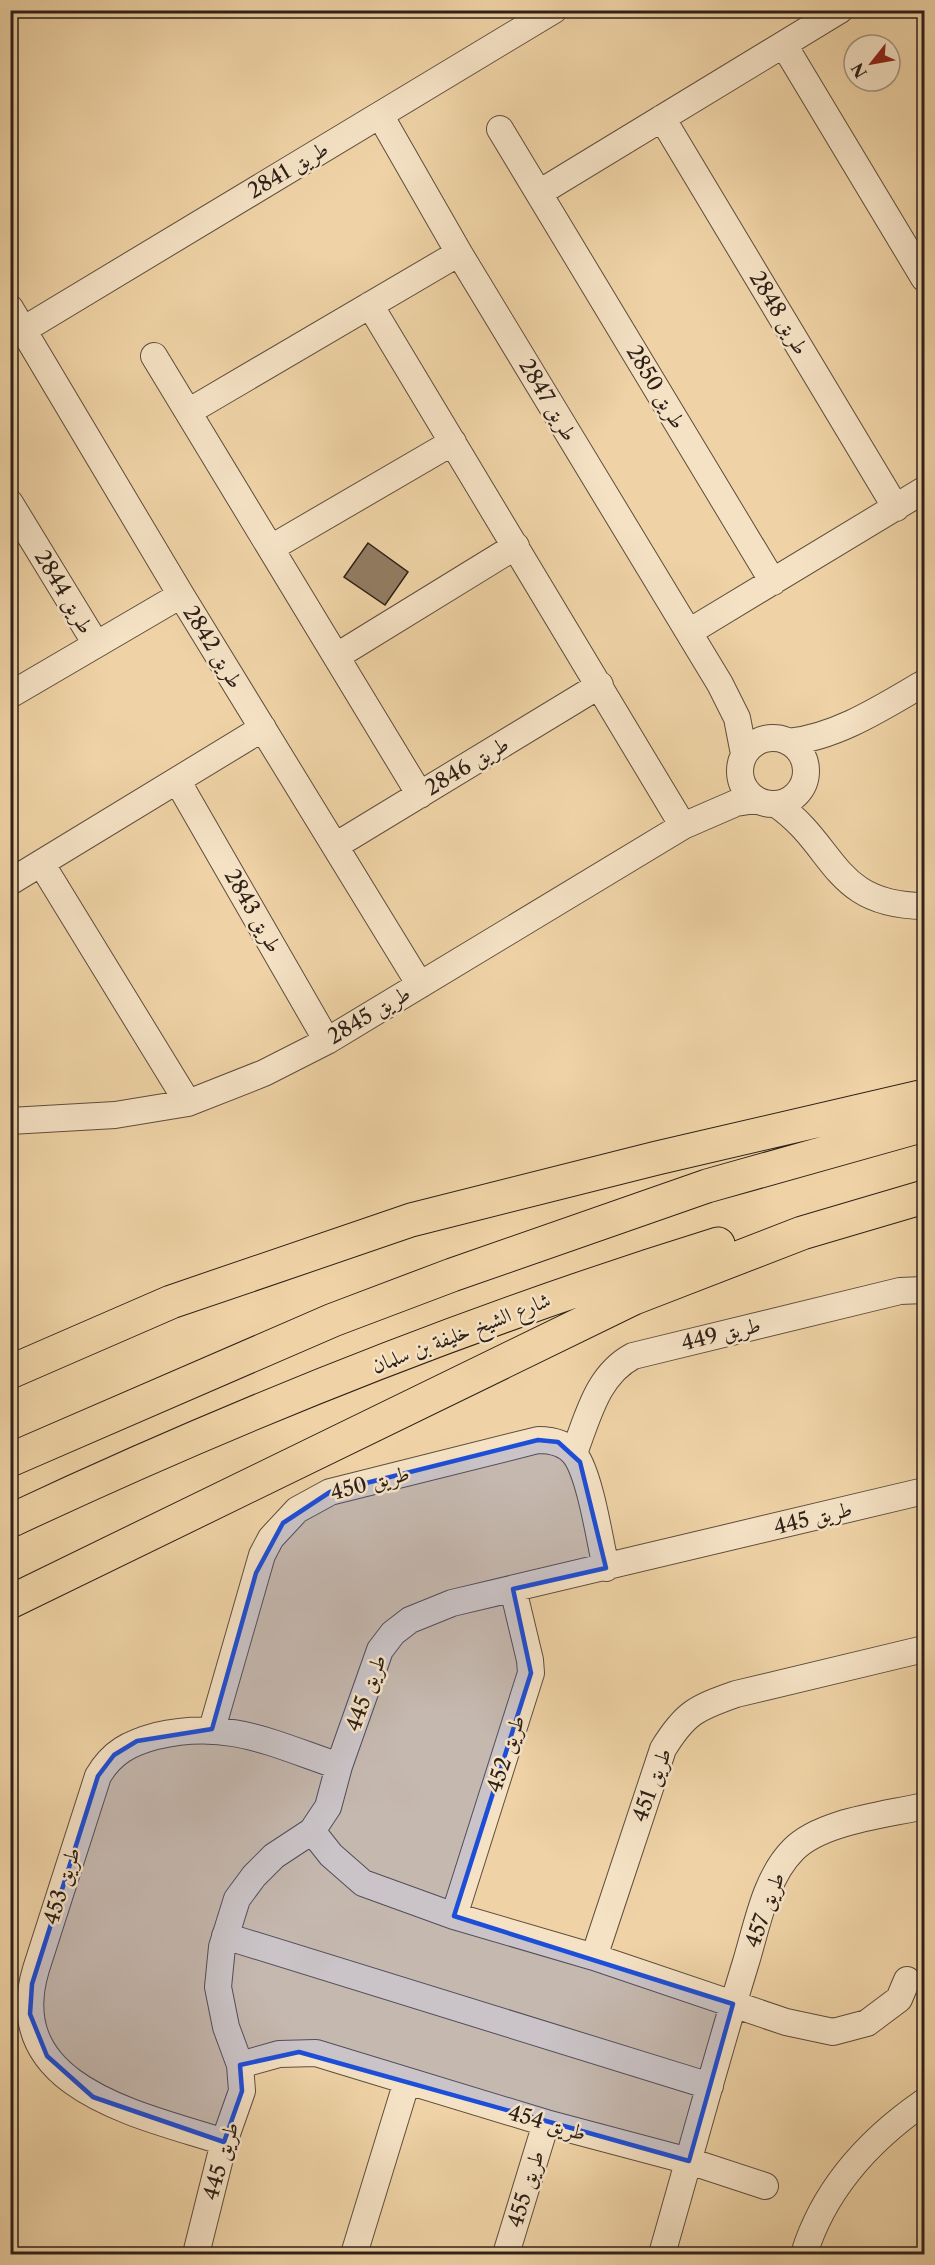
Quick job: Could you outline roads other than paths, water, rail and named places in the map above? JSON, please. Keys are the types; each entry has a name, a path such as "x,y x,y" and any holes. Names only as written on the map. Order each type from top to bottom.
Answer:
{"highway":[{"path":"10,1372 171,1302 411,1220 657,1158 924,1096"},
{"path":"10,1460 322,1325 452,1275 707,1186 924,1125"},
{"name":"شارع الشيخ خليفة بن سلمان","path":"10,1521 142,1459 467,1328 655,1263 924,1179"},
{"path":"10,1602 634,1298 802,1233 924,1197"},
{"path":"10,1618 146,1534"}],"street":[{"name":"طريق 2841","path":"17,319 380,115 554,10"},
{"path":"539,193 840,10"},
{"path":"783,45 924,278"},
{"name":"طريق 2847","path":"380,115 459,253 720,684 737,718 742,764"},
{"name":"طريق 2848","path":"662,118 896,508"},
{"name":"طريق 2850","path":"500,129 773,582"},
{"path":"188,412 459,253"},
{"path":"370,304 600,685 689,822"},
{"name":"طريق 2842","path":"17,319 181,595 420,985"},
{"path":"154,356 338,656 420,795"},
{"path":"271,548 453,442"},
{"path":"689,632 924,490"},
{"name":"طريق 2844","path":"12,508 96,644"},
{"path":"338,656 516,546"},
{"name":"طريق 2844","path":"10,696 181,595"},
{"name":"طريق 2847","path":"720,684 743,713 780,740"},
{"name":"طريق 2846","path":"334,846 600,685"},
{"path":"923,686 819,736 756,743 742,764 745,788 812,839 842,878 865,893 885,902 924,906"},
{"path":"766,802 789,800 846,725"},
{"path":"10,882 263,729"},
{"path":"780,740 801,754 803,781 801,804 812,839"},
{"name":"طريق 2845","path":"10,1121 115,1115 188,1103 264,1073 327,1041 689,822 727,790 742,764"},
{"name":"طريق 2843","path":"178,782 327,1041"},
{"name":"طريق 2845","path":"689,822 736,803 766,802"},
{"path":"41,863 188,1103"},
{"name":"طريق 449","path":"574,1453 601,1385 615,1367 633,1356 900,1291 924,1290"},
{"name":"طريق 450","path":"212,1729 262,1555 271,1538 297,1510 330,1492 538,1440 558,1442 574,1453"},
{"path":"574,1453 583,1470 606,1568"},
{"name":"طريق 445","path":"196,2254 224,2142 242,2091 240,2066 226,2027 218,1987 225,1936 237,1899 254,1876 274,1856 312,1831 328,1807 339,1766 380,1650 393,1633 410,1620 452,1603 924,1491"},
{"name":"طريق 452","path":"454,1916 531,1673 513,1589"},
{"name":"طريق 451","path":"594,1957 663,1749 680,1722 708,1704 736,1694 924,1649"},
{"name":"طريق 453","path":"224,2142 112,2105 76,2086 47,2056 39,2043 30,2014 34,1977 93,1789 105,1764 114,1755 137,1741 179,1731 212,1729 238,1733 339,1766"},
{"name":"طريق 457","path":"662,2254 733,2004 765,1901 780,1867 793,1849 810,1837 842,1824 924,1806"},
{"path":"312,1831 330,1855 363,1883 454,1916 594,1957 786,2022 833,2032 867,2023 899,1999 906,1980"},
{"path":"225,1936 710,2086"},
{"name":"طريق 454","path":"240,2066 279,2054 316,2053 546,2123 689,2161 765,2186"},
{"path":"354,2254 407,2081"},
{"path":"804,2254 833,2192 857,2158 891,2125 924,2102"},
{"name":"طريق 455","path":"506,2254 546,2123"}]}
